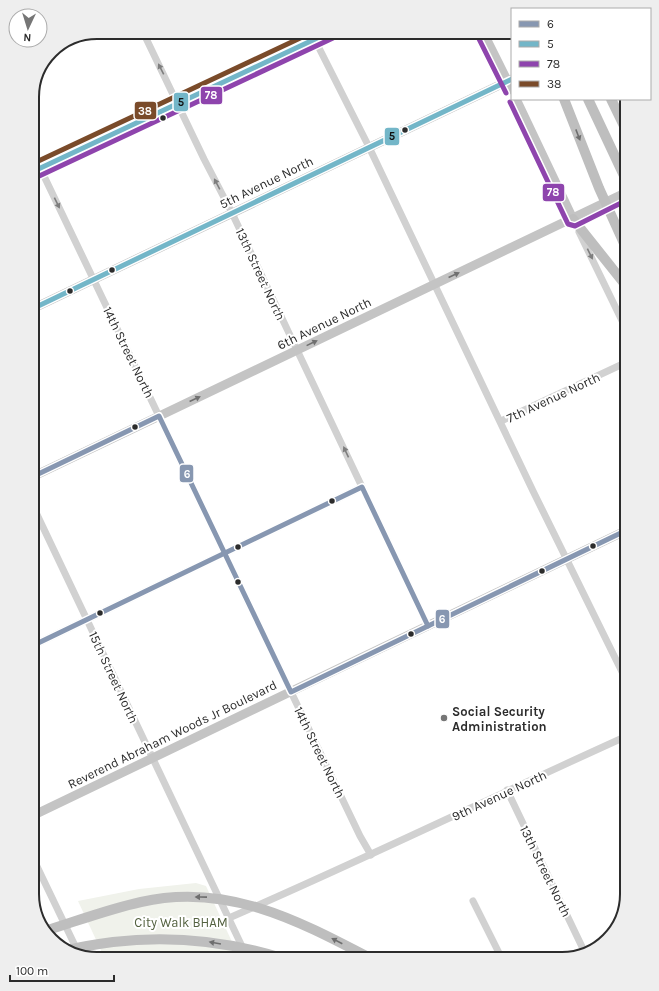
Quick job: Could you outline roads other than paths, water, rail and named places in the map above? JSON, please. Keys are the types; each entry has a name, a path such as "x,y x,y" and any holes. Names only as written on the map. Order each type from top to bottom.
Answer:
{"highway":[{"path":"564,100 599,188 620,234"},
{"path":"588,100 620,167"},
{"path":"611,100 620,118"},
{"path":"573,219 620,278"},
{"path":"51,929 142,901 168,898 214,898 252,905 276,913 326,935 359,952"},
{"path":"75,948 134,940 181,938 254,949 263,952"}],"main road":[{"path":"487,39 510,80"},
{"name":"5th Avenue North","path":"39,306 510,80"},
{"path":"516,100 573,219"},
{"name":"6th Avenue North","path":"39,474 620,196"},
{"name":"Reverend Abraham Woods Jr Boulevard","path":"39,813 620,533"}],"street":[{"name":"13th Street North","path":"147,39 204,159 232,213 428,626"},
{"path":"40,168 179,104 307,39"},
{"path":"315,39 369,147 501,421 533,491 620,669"},
{"name":"14th Street North","path":"40,168 360,836 371,855"},
{"path":"573,219 620,316"},
{"name":"7th Avenue North","path":"501,421 620,365"},
{"path":"39,643 362,487"},
{"name":"15th Street North","path":"39,519 245,952"},
{"name":"9th Avenue North","path":"229,918 371,855 507,790 620,739"},
{"name":"13th Street North","path":"507,790 583,948"},
{"path":"39,871 76,948"},
{"path":"473,900 499,952"}],"place":[{"name":"Social Security Administration","path":"444,718"}],"park label":[{"name":"City Walk BHAM","path":"181,922"}]}
